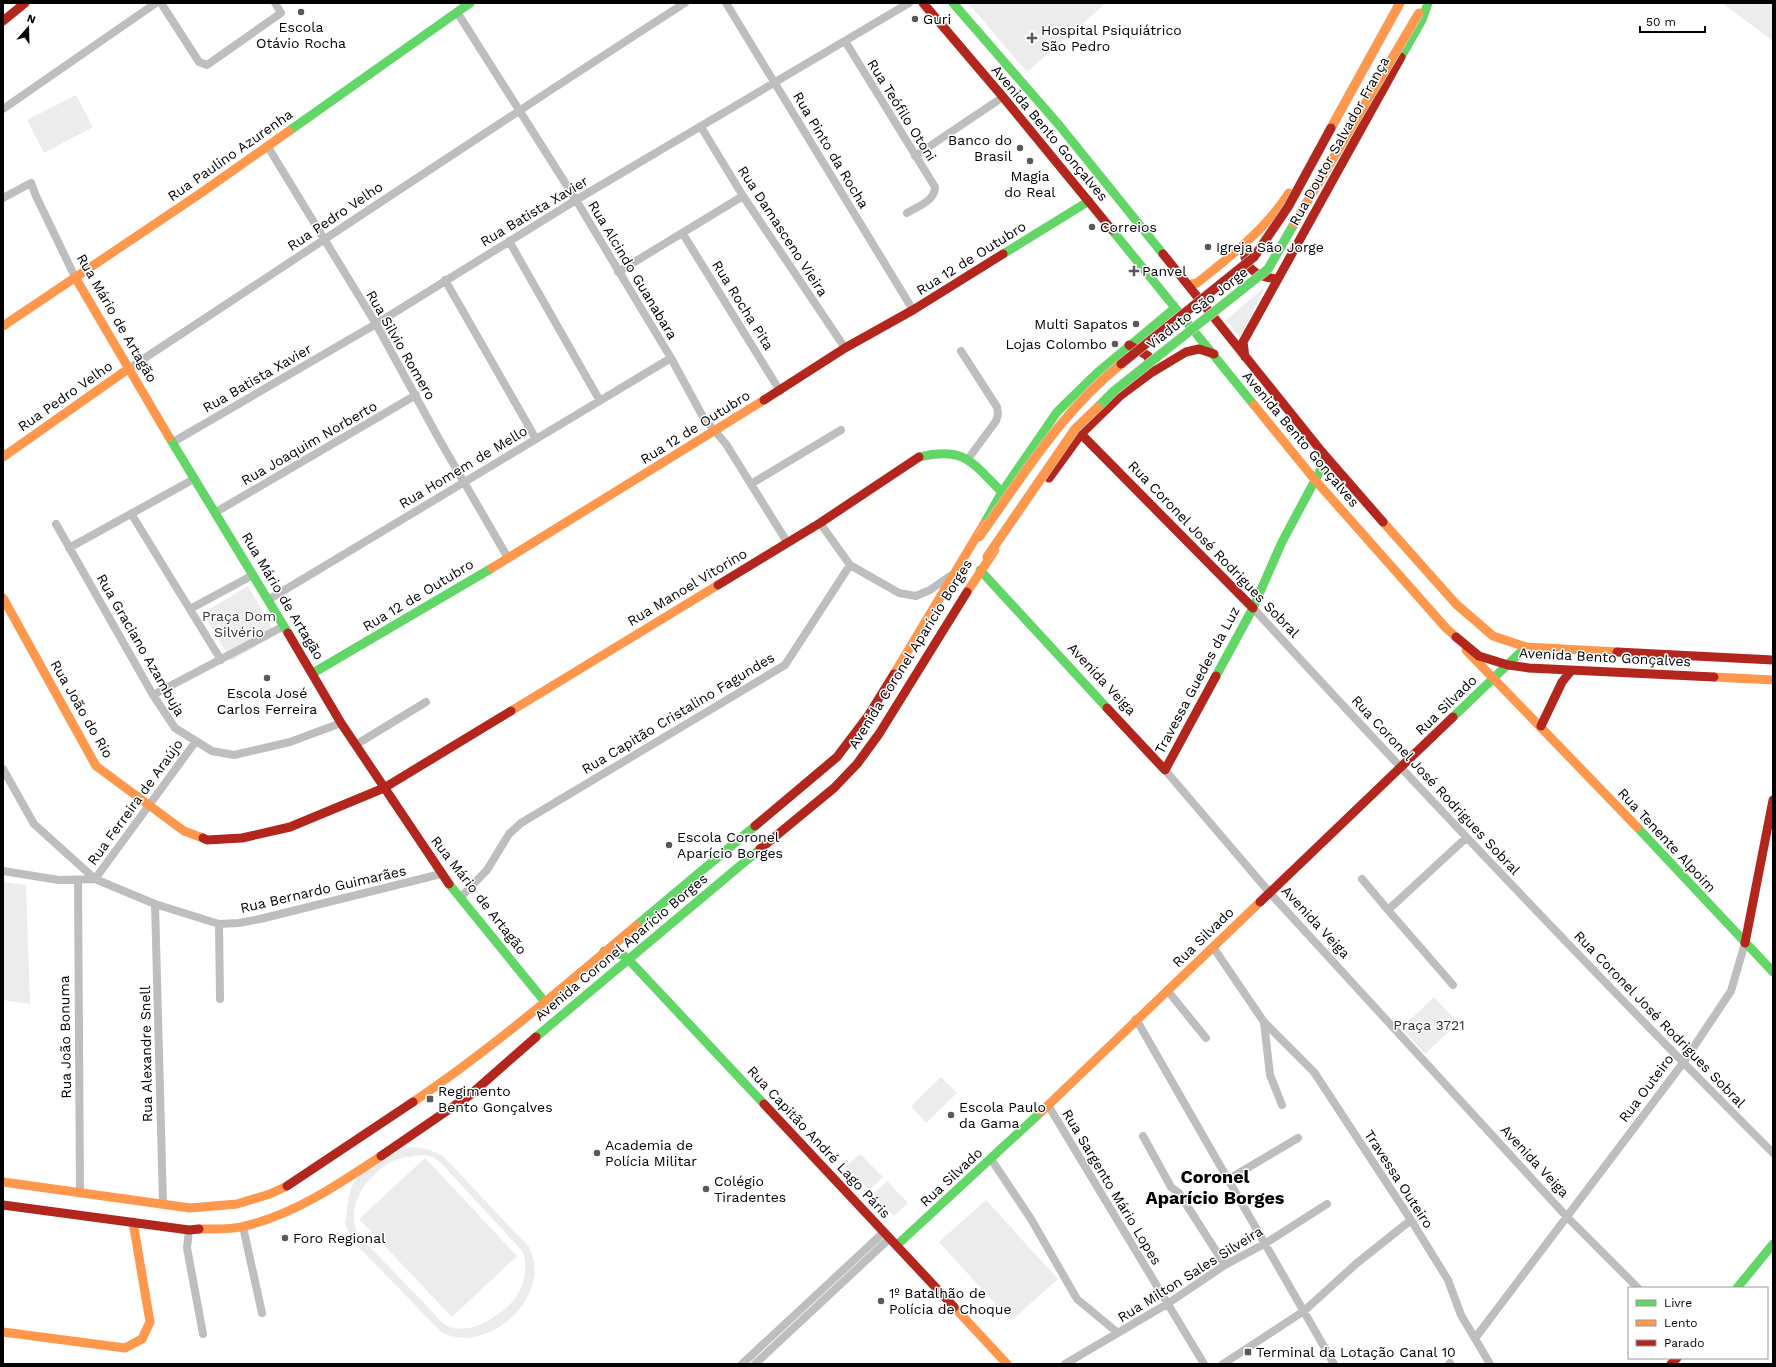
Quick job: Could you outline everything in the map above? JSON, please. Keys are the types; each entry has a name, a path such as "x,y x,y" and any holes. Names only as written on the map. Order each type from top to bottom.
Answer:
{"main road":[{"path":"3,20 25,3"},
{"name":"Rua Paulino Azurenha","path":"3,326 268,147 470,3"},
{"name":"Avenida Bento Gonçalves","path":"923,3 1003,96 1315,480 1446,628 1479,656 1508,665 1571,670 1773,680"},
{"name":"Avenida Bento Gonçalves","path":"953,3 1059,126 1322,452 1456,604 1492,636 1526,647 1773,660"},
{"name":"Rua Doutor Salvador França","path":"1188,285 1197,283 1243,247 1283,204 1394,3"},
{"name":"Viaduto São Jorge","path":"969,550 1064,418 1102,379 1254,257 1288,207 1400,3"},
{"name":"Viaduto São Jorge","path":"980,570 1076,429 1114,391 1268,269 1425,3"},
{"name":"Rua Doutor Salvador França","path":"1245,357 1243,342 1422,20 1428,3"},
{"name":"Rua 12 de Outubro","path":"313,673 508,558 715,432 845,348 913,310 1089,201"},
{"path":"1243,247 1246,264 1257,276 1278,279"},
{"name":"Rua Mário de Artagão","path":"76,277 128,369 313,673 341,723 357,744 384,788 441,874 545,1002"},
{"name":"Avenida Coronel Aparício Borges","path":"3,1182 190,1208 214,1208 258,1199 281,1190 452,1074 545,1002 837,757 868,716 969,550 1002,492 1057,412 1097,372 1174,308"},
{"path":"1129,345 1148,356 1151,373"},
{"name":"Avenida Coronel Aparício Borges","path":"3,1205 189,1230 243,1227 270,1219 299,1207 348,1178 431,1124 470,1094 557,1018 834,788 857,764 879,734 980,570 1081,434 1120,396 1151,373 1186,352 1199,349 1214,354"},
{"name":"Rua Pedro Velho","path":"3,457 128,369"},
{"name":"Rua Coronel José Rodrigues Sobral","path":"1081,434 1253,608"},
{"name":"Travessa Guedes da Luz","path":"1165,770 1253,608 1282,542 1321,469 1322,452"},
{"name":"Rua Manoel Vitorino","path":"384,788 820,522 919,457 934,453 950,454 968,459 1002,492"},
{"name":"Avenida Veiga","path":"980,570 1165,770"},
{"name":"Rua João do Rio","path":"3,598 96,766 184,831 207,840 235,838 290,827 384,788"},
{"name":"Rua Tenente Alpoim","path":"1446,628 1493,679 1541,726 1773,972"},
{"name":"Rua Silvado","path":"897,1246 1048,1105 1136,1019 1526,647"},
{"path":"1541,726 1562,682 1571,670"},
{"name":"Rua Outeiro","path":"1745,943 1773,800"},
{"name":"Rua Capitão André Lago Páris","path":"604,951 623,955 628,959 1007,1364"},
{"path":"3,1332 125,1348 139,1342 146,1334 150,1322 133,1222"},
{"path":"1738,1287 1773,1244"}],"street":[{"path":"3,109 156,3"},
{"path":"161,3 199,62 207,65 281,13 275,3"},
{"name":"Rua Pedro Velho","path":"128,369 685,3"},
{"name":"Rua Pinto da Rocha","path":"726,3 913,310"},
{"name":"Rua Batista Xavier","path":"173,442 376,324 576,200 702,127 909,3"},
{"name":"Rua Alcindo Guanabara","path":"457,12 576,200 671,358 703,417 726,444 787,542"},
{"name":"Rua Teófilo Otoni","path":"845,41 935,187 935,193 932,198 907,213"},
{"path":"915,156 1003,96"},
{"name":"Rua Damasceno Vieira","path":"702,127 743,196 845,348"},
{"name":"Rua Silvio Romero","path":"268,147 376,324 463,482 508,558"},
{"name":"Rua Mário de Artagão","path":"3,198 31,183 76,277"},
{"path":"618,272 683,234 743,196"},
{"name":"Rua Rocha Pita","path":"683,234 780,391"},
{"path":"509,241 600,401"},
{"path":"445,280 536,439"},
{"path":"961,351 997,407 998,414 996,421 968,459"},
{"name":"Rua Homem de Mello","path":"268,600 671,358"},
{"name":"Rua Joaquim Norberto","path":"216,512 416,395"},
{"path":"751,484 841,430"},
{"path":"69,548 132,515 194,479"},
{"path":"132,515 221,660"},
{"path":"820,522 850,565 899,593 916,596 930,590 957,570"},
{"name":"Rua Graciano Azambuja","path":"56,524 153,695 175,728 212,751 234,755 290,742 341,723"},
{"name":"Rua Capitão Cristalino Fagundes","path":"460,898 487,870 509,834 521,823 785,666 850,565"},
{"path":"190,609 253,575"},
{"name":"Rua Coronel José Rodrigues Sobral","path":"1253,608 1466,838 1683,1063 1773,1153"},
{"path":"153,695 284,626"},
{"path":"357,744 426,702"},
{"name":"Rua Ferreira de Araújo","path":"95,879 147,805 196,741"},
{"path":"3,769 34,824 95,879"},
{"name":"Avenida Veiga","path":"1165,770 1270,892 1567,1217 1637,1287"},
{"path":"1388,910 1466,838"},
{"name":"Rua Bernardo Guimarães","path":"3,871 59,880 95,879 155,904 219,924 239,923 260,919 441,874"},
{"name":"Rua João Bonuma","path":"78,880 80,1193"},
{"path":"1362,880 1453,985"},
{"name":"Rua Alexandre Snell","path":"155,904 163,1204"},
{"path":"219,924 220,999"},
{"name":"Rua Outeiro","path":"1476,1337 1683,1063 1731,992 1745,943"},
{"name":"Travessa Outeiro","path":"1213,946 1264,1022 1314,1072 1411,1220 1448,1280 1461,1315 1476,1337 1490,1364"},
{"path":"1167,990 1206,1038"},
{"path":"1136,1019 1266,1243 1334,1364"},
{"path":"1264,1022 1270,1075 1282,1105"},
{"name":"Rua Sargento Mário Lopes","path":"1048,1105 1204,1364"},
{"path":"1143,1136 1171,1188 1179,1193 1225,1265"},
{"path":"1229,1179 1298,1138"},
{"path":"991,1159 1031,1219 1077,1299 1118,1333"},
{"name":"Rua Milton Sales Silveira","path":"1065,1364 1167,1304 1225,1265 1266,1243 1327,1204"},
{"path":"1223,1364 1304,1311 1358,1263 1411,1220"},
{"path":"243,1227 262,1313"},
{"path":"189,1230 187,1248 203,1334"},
{"path":"795,1321 811,1300 830,1282 869,1247 887,1235"},
{"path":"742,1364 776,1338 795,1321 817,1307 875,1253 887,1235"},
{"path":"869,1247 875,1253"},
{"path":"848,1266 856,1272"},
{"path":"830,1282 837,1289"},
{"path":"811,1300 817,1307"},
{"path":"755,1364 776,1338"}],"green space":[{"name":"Hospital Psiquiátrico São Pedro","path":"968,3 1106,3 1027,72"},
{"path":"1722,3 1773,3 1773,41"},
{"path":"76,95 93,127 44,153 27,120"},
{"path":"1265,287 1240,337 1226,320"},
{"name":"Praça Dom Silvério","path":"248,586 276,635 231,661 203,613"},
{"path":"3,882 26,885 30,1004 3,1000"},
{"name":"Praça 3721","path":"1434,997 1458,1023 1425,1054 1401,1028"},
{"path":"941,1077 957,1093 926,1123 911,1106"},
{"path":"415,1147 430,1150 443,1156 529,1247 534,1265 533,1283 525,1301 513,1316 498,1328 480,1335 461,1338 442,1333 353,1241 345,1224 349,1195 353,1184 362,1172 403,1148","holes":["423,1155 433,1157 442,1164 523,1252 525,1259 525,1274 523,1282 521,1289 513,1302 494,1317 471,1328 454,1328 441,1321 359,1236 354,1225 356,1203 364,1186 370,1178 393,1161"]},
{"path":"860,1154 883,1177 869,1190 846,1166"},
{"path":"425,1158 517,1256 452,1317 359,1219"},
{"path":"887,1181 908,1203 894,1216 873,1194"},
{"path":"986,1200 1058,1279 1011,1321 939,1242"}],"traffic: fast":[{"path":"289,131 470,3"},
{"path":"953,3 1059,125 1163,254"},
{"path":"1401,57 1422,20 1428,3"},
{"path":"1003,254 1089,201"},
{"path":"1098,407 1114,391 1268,269 1294,224"},
{"path":"1112,230 1254,405"},
{"path":"984,524 1002,492 1057,412 1097,373 1175,308"},
{"path":"169,437 288,633"},
{"path":"1216,676 1253,608 1282,542 1321,469 1322,452"},
{"path":"919,457 935,454 958,456 975,465 1002,492"},
{"path":"313,673 492,568"},
{"path":"980,570 1107,708"},
{"path":"1453,717 1526,647"},
{"path":"637,925 755,826"},
{"path":"1637,827 1773,972"},
{"path":"536,1037 760,849"},
{"path":"449,884 545,1002"},
{"path":"604,951 623,955 628,959 764,1104"},
{"path":"897,1245 1041,1112"},
{"path":"1738,1287 1773,1244"}],"traffic: slow":[{"path":"1331,128 1400,3"},
{"path":"1294,224 1419,13"},
{"path":"3,326 201,193 289,131"},
{"path":"1188,285 1197,283 1247,242 1269,219 1289,193"},
{"path":"75,277 169,437"},
{"path":"979,537 1027,468 1061,424 1099,383 1121,364"},
{"path":"3,457 128,369"},
{"path":"492,568 764,400"},
{"path":"1254,405 1315,480 1446,628 1456,637"},
{"path":"987,557 1075,429 1098,407"},
{"path":"1383,522 1456,604 1493,636 1526,647 1617,652"},
{"path":"894,674 984,524"},
{"path":"967,592 995,550"},
{"path":"511,711 718,585"},
{"path":"3,598 96,766 184,831 203,838"},
{"path":"1466,650 1637,827"},
{"path":"1714,677 1773,680"},
{"path":"1041,1112 1260,902"},
{"path":"413,1102 471,1061 499,1039 637,925"},
{"path":"199,1229 239,1227 263,1221 281,1214 316,1197 381,1156"},
{"path":"3,1182 190,1208 237,1204 270,1194 287,1186"},
{"path":"3,1332 125,1348 142,1339 150,1322 133,1222"},
{"path":"954,1307 1007,1364"}],"traffic: jam":[{"path":"3,21 25,3"},
{"path":"923,3 1003,97 1112,230"},
{"path":"1245,357 1243,342 1401,57"},
{"path":"1121,364 1254,257 1288,207 1331,128"},
{"path":"1244,253 1251,269 1260,275 1278,279"},
{"path":"764,400 845,348 913,310 1003,254"},
{"path":"1163,254 1322,452 1383,522"},
{"path":"1129,345 1148,356 1151,373"},
{"path":"1049,478 1081,434 1120,396 1151,373 1186,352 1199,349 1214,354"},
{"path":"1081,434 1253,608"},
{"path":"718,585 820,523 919,457"},
{"path":"760,849 834,788 857,764 879,734 967,592"},
{"path":"288,633 341,723 449,884"},
{"path":"1456,637 1479,656 1508,665 1529,668 1714,677"},
{"path":"1617,652 1773,660"},
{"path":"1541,726 1562,682 1571,671"},
{"path":"755,826 837,757 868,716 894,674"},
{"path":"1107,708 1165,770 1216,676"},
{"path":"203,838 207,840 242,838 290,827 384,788 511,711"},
{"path":"1260,902 1453,717"},
{"path":"1745,943 1773,800"},
{"path":"381,1156 470,1095 536,1037"},
{"path":"287,1186 413,1102"},
{"path":"764,1104 954,1307"},
{"path":"3,1205 189,1230 199,1229"},
{"path":"1671,1364 1676,1359"}],"place":[{"name":"Escola Otávio Rocha","path":"301,12"},
{"name":"Guri","path":"915,19"},
{"name":"Hospital Psiquiátrico São Pedro","path":"1032,38"},
{"name":"Banco do Brasil","path":"1020,148"},
{"name":"Magia do Real","path":"1030,161"},
{"name":"Correios","path":"1092,227"},
{"name":"Igreja São Jorge","path":"1208,247"},
{"name":"Panvel","path":"1134,271"},
{"name":"Multi Sapatos","path":"1136,324"},
{"name":"Lojas Colombo","path":"1115,344"},
{"name":"Escola José Carlos Ferreira","path":"267,678"},
{"name":"Escola Coronel Aparício Borges","path":"669,845"},
{"name":"Regimento Bento Gonçalves","path":"430,1099"},
{"name":"Escola Paulo da Gama","path":"951,1115"},
{"name":"Academia de Polícia Militar","path":"597,1153"},
{"name":"Colégio Tiradentes","path":"706,1189"},
{"name":"Foro Regional","path":"285,1238"},
{"name":"1º Batalhão de Polícia de Choque","path":"881,1301"},
{"name":"Terminal da Lotação Canal 10","path":"1248,1352"}],"district":[{"name":"Coronel Aparício Borges","path":"1215,1187"}]}
